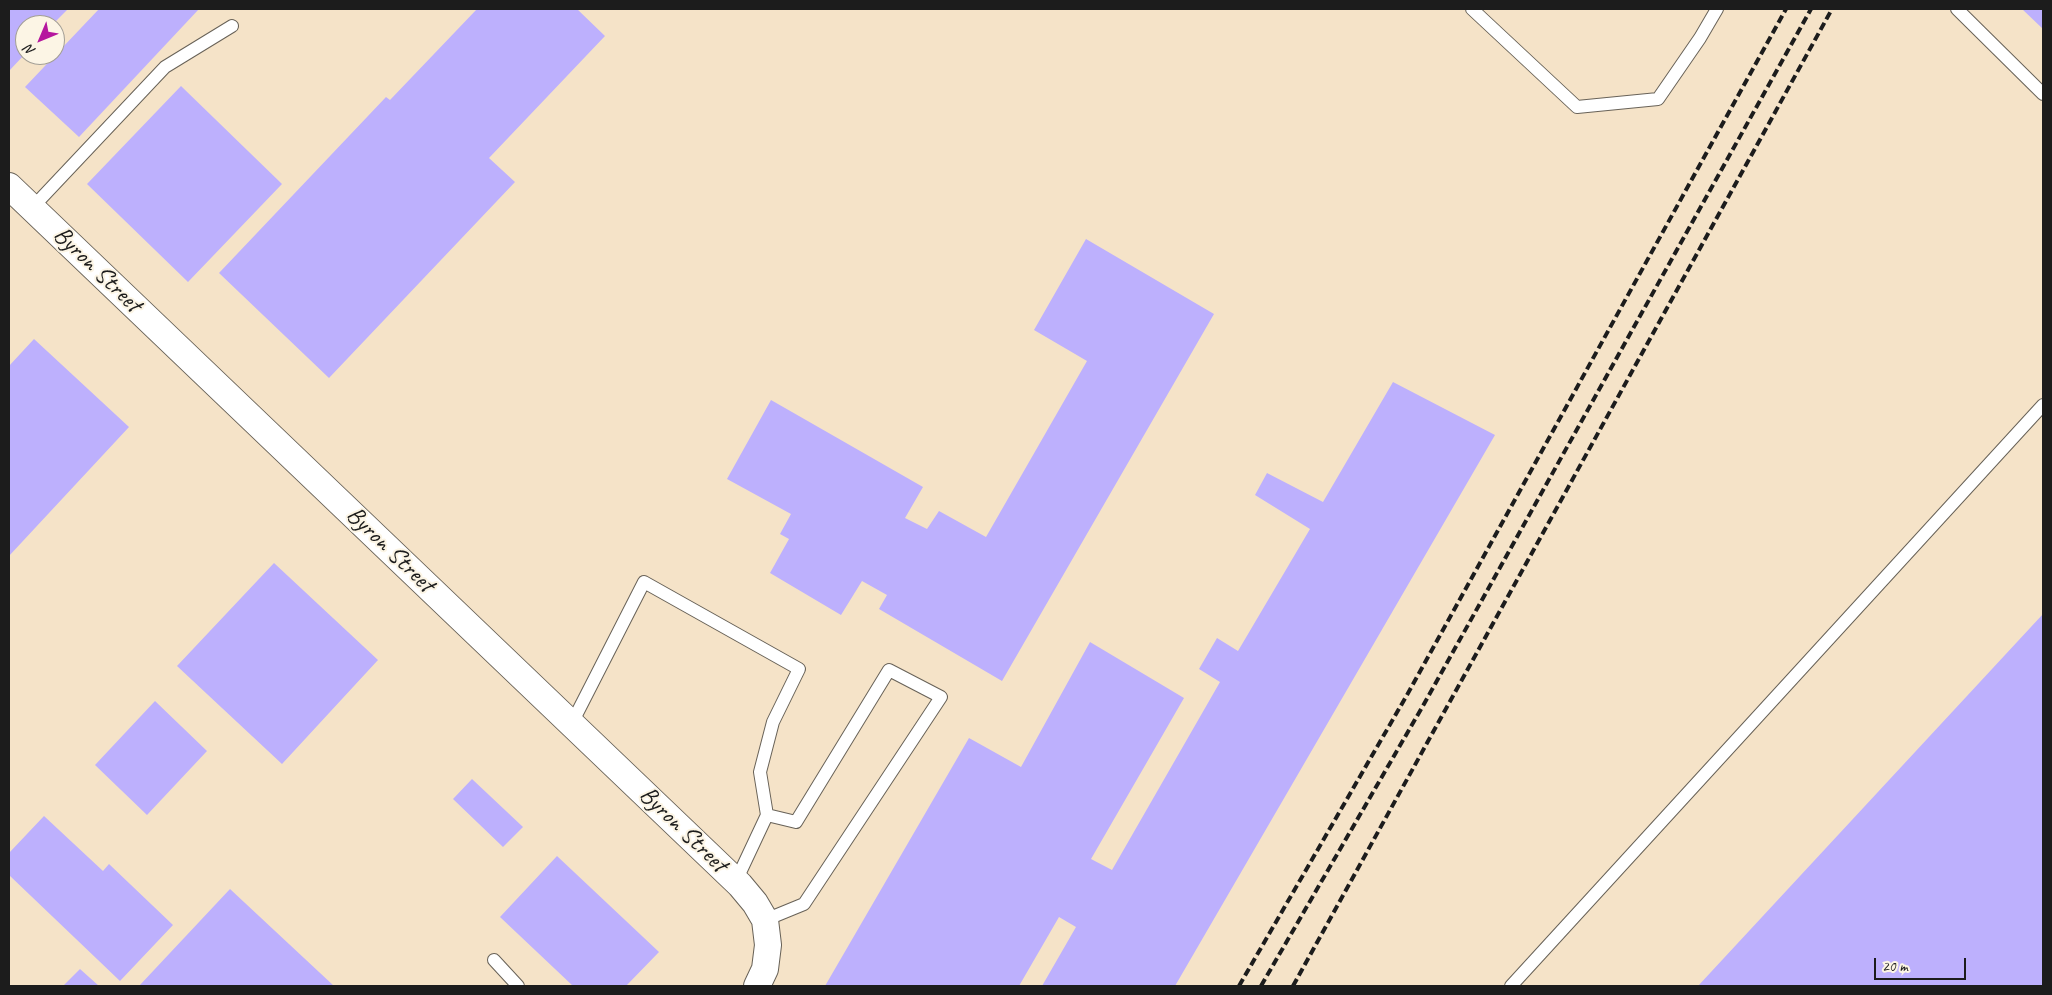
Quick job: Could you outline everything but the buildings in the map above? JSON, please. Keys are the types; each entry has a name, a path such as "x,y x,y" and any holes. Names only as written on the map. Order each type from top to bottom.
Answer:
{"street":[{"name":"Byron Street","path":"9,186 736,881 755,903 765,920"},
{"path":"757,986 765,968 768,945 765,920"}],"lane":[{"path":"1472,9 1577,107 1658,99 1700,38 1717,9"},
{"path":"1957,9 2043,94"},
{"path":"32,208 165,67 232,26"},
{"path":"1511,986 2043,405"},
{"path":"572,723 644,582 799,669 772,722 760,772 768,815 736,881"},
{"path":"765,920 804,904 941,697 889,670 796,822 768,815"},
{"path":"494,960 518,986"}],"railway":[{"path":"1239,986 1407,695 1786,9"},
{"path":"1261,986 1424,704 1811,9"},
{"path":"1293,986 1832,9"}]}
